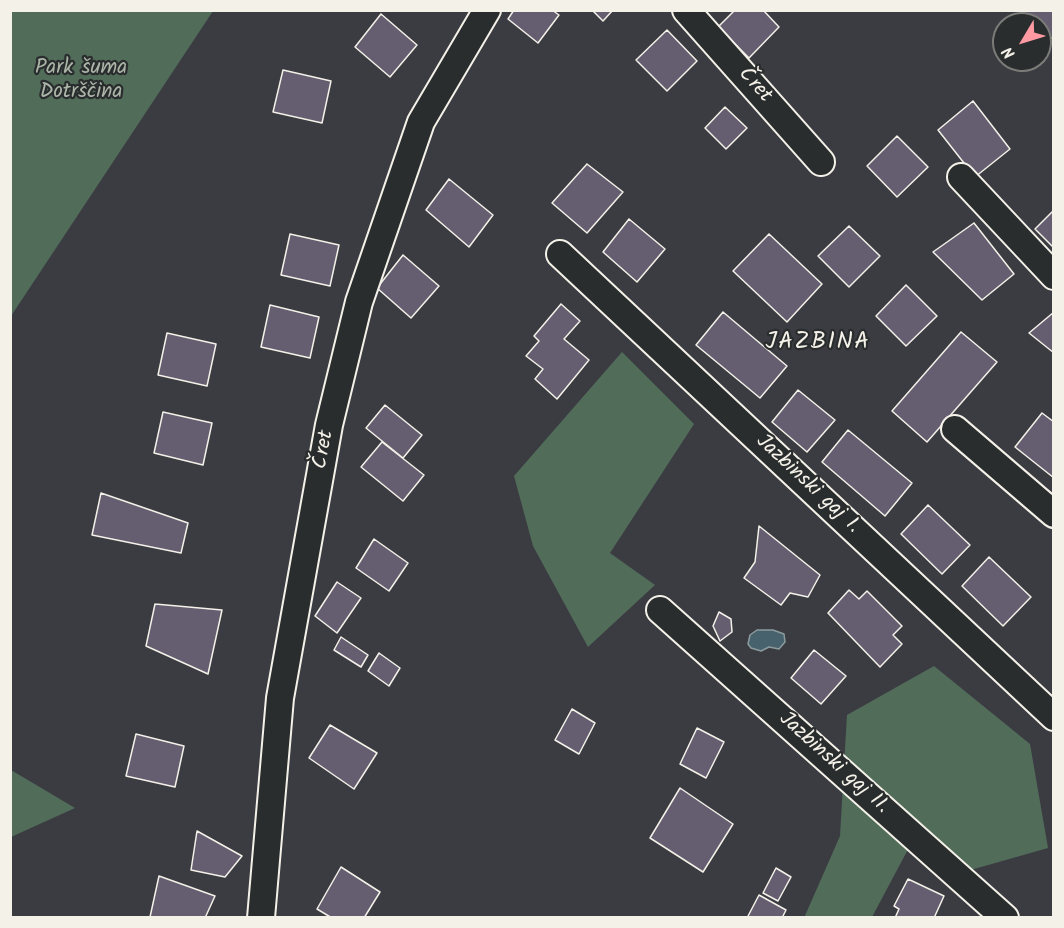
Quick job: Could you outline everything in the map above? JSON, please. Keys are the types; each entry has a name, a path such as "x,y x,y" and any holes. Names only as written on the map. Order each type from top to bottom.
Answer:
{"street":[{"name":"Čret","path":"261,918 280,698 329,425 359,302 421,122 487,10"},
{"name":"Čret","path":"686,10 821,162"},
{"path":"961,177 1053,276"},
{"name":"Jazbinski gaj I.","path":"560,254 1053,717"},
{"path":"955,429 1053,514"},
{"name":"Jazbinski gaj II.","path":"660,610 1005,918"}],"green space":[{"name":"Park šuma Dotrščina","path":"10,11 213,11 11,316"},
{"path":"622,352 694,424 610,553 655,585 588,647 533,546 514,476"},
{"path":"934,666 1030,744 1048,848 967,871 921,825 872,917 804,918 840,836 847,715"},
{"path":"11,770 75,808 11,837"}],"water":[{"path":"757,630 773,630 784,634 785,642 779,649 769,647 761,651 751,648 748,644 750,635"}],"building":[{"path":"514,10 552,10 559,15 538,43 508,19"},
{"path":"592,10 613,10 603,21"},
{"path":"735,10 763,10 779,27 749,58 718,27"},
{"path":"1019,10 1054,10 1054,40 1052,38 1052,12 1021,12"},
{"path":"381,14 417,45 390,77 355,47"},
{"path":"667,30 697,61 667,91 636,60"},
{"path":"283,70 331,81 322,123 273,112"},
{"path":"973,101 1010,149 975,177 938,130"},
{"path":"725,107 747,128 726,149 705,128"},
{"path":"897,136 928,167 897,197 867,166"},
{"path":"587,164 623,192 587,233 552,203"},
{"path":"449,179 493,215 469,247 426,210"},
{"path":"1054,210 1054,248 1035,229"},
{"path":"629,219 665,249 637,282 603,252"},
{"path":"974,223 1014,274 982,300 933,252"},
{"path":"849,226 880,256 849,287 818,256"},
{"path":"290,234 339,245 330,286 281,275"},
{"path":"769,234 822,284 787,322 733,271"},
{"path":"403,255 439,286 411,318 377,288"},
{"path":"906,285 937,316 906,346 876,316"},
{"path":"561,304 580,321 564,339 589,360 557,399 535,379 543,369 526,356 539,341 534,336"},
{"path":"270,305 319,317 310,358 261,347"},
{"path":"723,312 787,366 760,398 696,345"},
{"path":"1054,312 1054,353 1029,333"},
{"path":"961,332 997,362 927,442 892,411"},
{"path":"167,333 216,344 207,386 158,375"},
{"path":"798,390 835,420 807,452 772,422"},
{"path":"385,405 422,435 403,458 366,428"},
{"path":"163,412 212,423 203,465 154,453"},
{"path":"1042,413 1054,422 1054,478 1015,447"},
{"path":"848,430 912,483 885,516 822,462"},
{"path":"382,442 424,475 403,501 361,467"},
{"path":"101,493 188,523 181,553 92,535"},
{"path":"928,505 970,545 942,574 901,534"},
{"path":"759,526 820,575 808,597 790,593 781,605 744,578 755,562"},
{"path":"374,539 408,563 389,591 356,568"},
{"path":"989,557 1031,597 1003,626 962,586"},
{"path":"337,582 361,598 337,633 315,616"},
{"path":"849,590 859,599 867,591 902,626 893,635 902,644 880,667 828,613"},
{"path":"155,604 222,610 208,674 146,646"},
{"path":"719,612 731,619 732,632 720,641 713,626"},
{"path":"341,637 368,655 361,667 334,650"},
{"path":"814,650 846,676 821,704 791,678"},
{"path":"379,653 400,668 389,686 368,671"},
{"path":"572,709 595,723 579,754 555,740"},
{"path":"330,725 377,753 354,789 309,758"},
{"path":"697,728 724,742 706,778 680,764"},
{"path":"136,734 184,746 175,787 126,776"},
{"path":"680,788 733,824 703,872 650,838"},
{"path":"197,831 242,856 225,877 191,870"},
{"path":"341,867 380,892 364,918 332,918 317,909"},
{"path":"776,868 791,877 778,901 763,893"},
{"path":"159,876 215,896 205,918 150,917"},
{"path":"908,879 944,896 934,918 895,918 899,909 894,906"},
{"path":"759,895 786,910 782,918 747,918"}],"district":[{"name":"JAZBINA","path":"818,344"}]}
